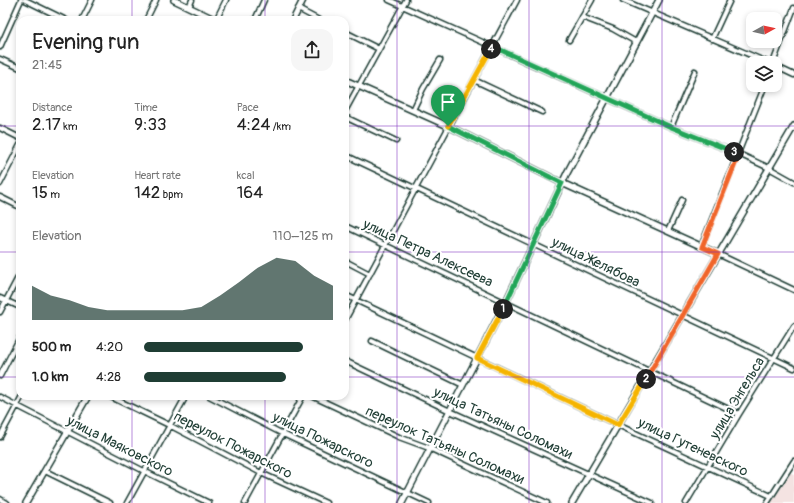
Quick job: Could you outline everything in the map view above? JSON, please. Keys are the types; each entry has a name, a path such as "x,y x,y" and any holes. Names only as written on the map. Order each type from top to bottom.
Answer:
{"main road":[{"path":"174,0 207,16"},
{"path":"294,16 303,0"},
{"path":"402,503 429,448 450,411 506,302 562,183 659,0"},
{"path":"349,82 448,126 562,183 718,254"},
{"path":"572,503 794,126"},
{"path":"26,503 86,400"}],"street":[{"path":"0,47 21,0"},
{"path":"26,0 58,16"},
{"path":"84,16 92,0"},
{"path":"148,16 156,0"},
{"path":"188,7 192,0"},
{"path":"218,16 226,0"},
{"path":"257,16 264,0"},
{"path":"389,0 671,127 739,154 794,182"},
{"path":"349,104 406,0"},
{"path":"349,313 386,245 414,189 517,0"},
{"path":"569,40 592,0"},
{"path":"623,0 752,56"},
{"path":"712,39 730,0"},
{"path":"776,56 794,8"},
{"path":"298,10 311,16"},
{"path":"582,17 612,29 636,42"},
{"path":"349,34 379,49"},
{"path":"0,59 16,66"},
{"path":"413,110 440,60"},
{"path":"782,69 794,75"},
{"path":"671,127 695,72"},
{"path":"474,80 542,112"},
{"path":"702,247 762,92"},
{"path":"349,119 396,141"},
{"path":"0,128 16,136"},
{"path":"0,184 16,153"},
{"name":"улица Желябова","path":"349,158 534,244 682,316 775,357 794,368"},
{"path":"0,197 16,205"},
{"path":"668,231 682,200"},
{"name":"улица Петра Алексеева","path":"349,228 739,414"},
{"path":"718,254 794,290"},
{"path":"349,263 370,274"},
{"path":"0,312 16,281"},
{"name":"улица Гутеневского","path":"349,297 771,496"},
{"path":"0,298 16,305"},
{"name":"улица Энгельса","path":"686,503 794,326"},
{"path":"372,341 463,385"},
{"path":"0,376 16,345"},
{"name":"улица Татьяны Соломахи","path":"349,363 450,411 652,503"},
{"name":"улица Маяковского","path":"0,397 210,503"},
{"path":"0,437 20,400"},
{"name":"переулок Пожарского","path":"117,400 261,473 326,503"},
{"path":"127,503 184,400"},
{"name":"улица Пожарского","path":"217,400 283,434 429,503"},
{"path":"245,503 301,400"},
{"name":"переулок Татьяны Соломахи","path":"320,400 399,437 429,448 547,503"},
{"path":"767,503 794,461"},
{"path":"45,471 110,503"},
{"path":"0,499 7,503"}],"shaded area":[{"path":"791,473 794,474 794,503 771,503"}],"route":[{"path":"492,46 671,127 739,154 702,247 718,254 618,425 477,358 506,302 562,183 448,126 492,46"}]}
